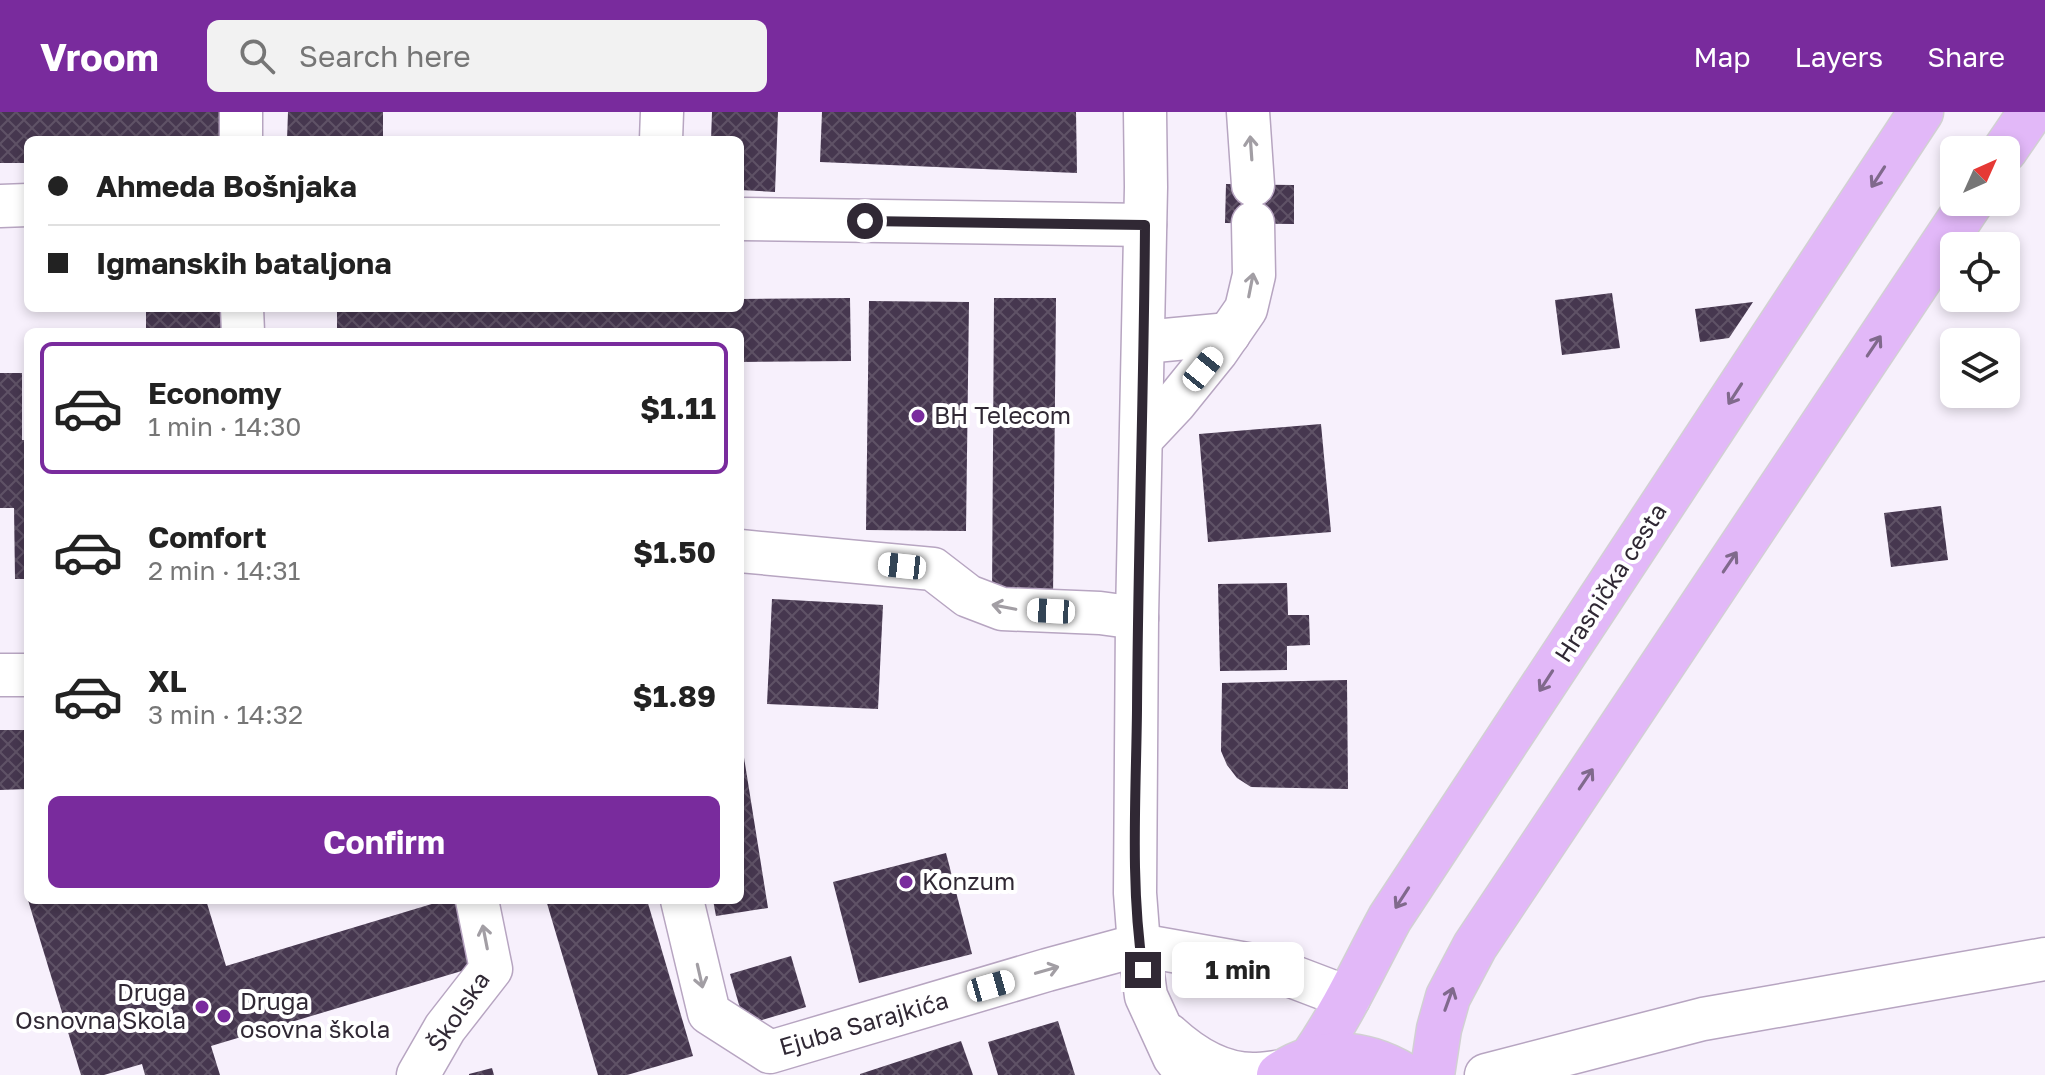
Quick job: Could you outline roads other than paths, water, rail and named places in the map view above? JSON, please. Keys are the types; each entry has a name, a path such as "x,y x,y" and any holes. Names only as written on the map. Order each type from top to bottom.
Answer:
{"main road":[{"name":"Hrasnička cesta","path":"1291,1068 1329,1033 1390,918 1921,112"},
{"path":"2015,136 2031,112"},
{"path":"1432,1075 1448,997 1475,946 1962,216"},
{"path":"1291,1068 1336,1055 1363,1057 1404,1075"}],"street":[{"path":"241,112 241,136"},
{"path":"661,136 662,112"},
{"path":"1145,112 1135,893 1146,996 1174,1057 1188,1075"},
{"path":"1143,437 1217,351 1246,309 1254,275 1248,112"},
{"path":"0,206 24,205"},
{"path":"744,219 1145,225"},
{"path":"1144,342 1229,334"},
{"path":"744,551 933,569 968,596 1002,609 1100,613 1137,618"},
{"path":"0,675 24,675"},
{"name":"Školska","path":"418,1075 445,1028 491,969 478,904"},
{"name":"Ejuba Sarajkića","path":"683,904 709,1013 770,1052 1139,945"},
{"path":"1139,945 1270,968 1349,998"},
{"path":"1486,1075 1703,1019 2045,959"},
{"path":"1161,1028 1186,1051 1217,1067 1251,1074 1291,1068"}],"place":[{"name":"BH Telecom","path":"918,416"},
{"name":"Konzum","path":"906,882"},
{"name":"Druga Osnovna Skola","path":"202,1007"},
{"name":"Druga osovna škola","path":"224,1016"}]}
